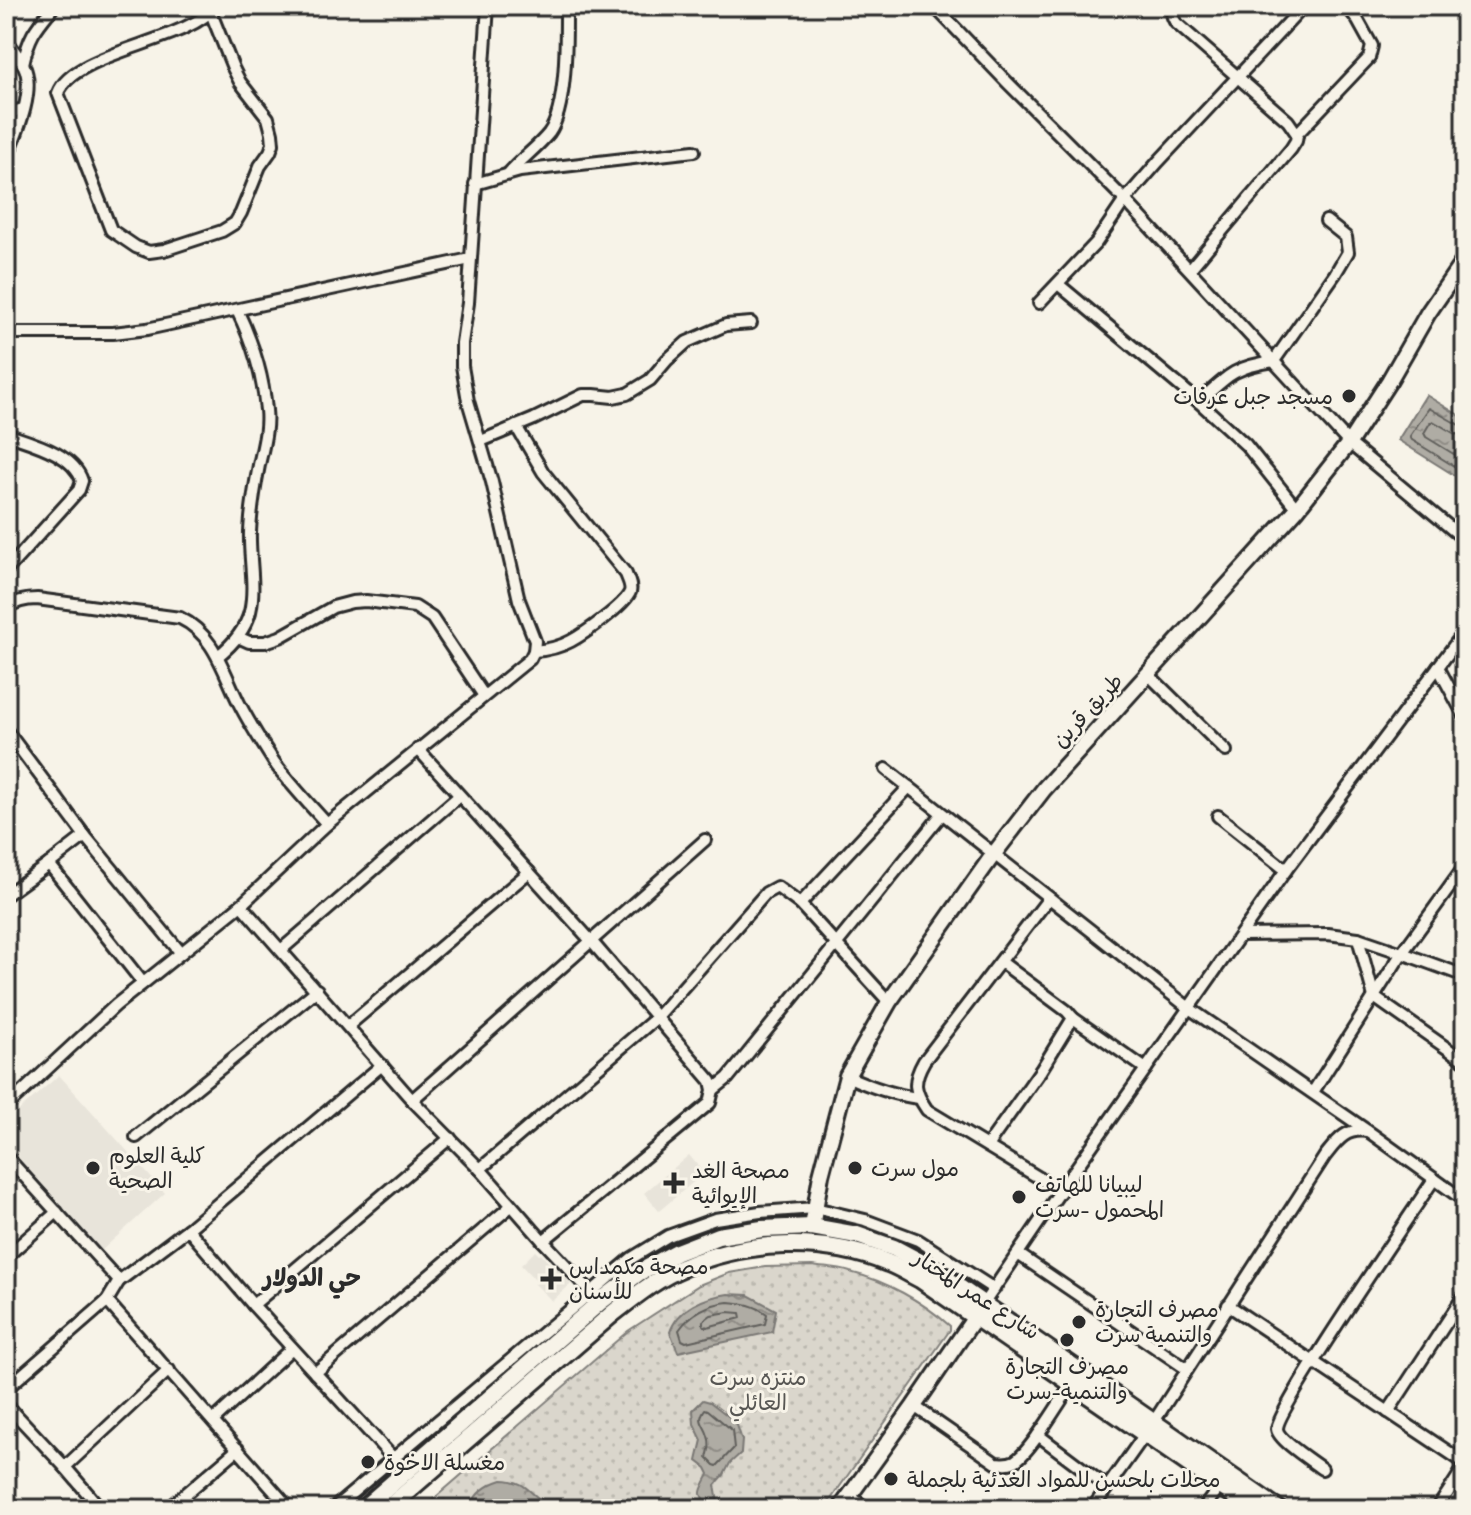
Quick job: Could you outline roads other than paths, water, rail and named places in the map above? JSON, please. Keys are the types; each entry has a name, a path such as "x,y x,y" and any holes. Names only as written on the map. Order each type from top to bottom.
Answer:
{"highway":[{"path":"1456,1509 1465,1496"}],"main road":[{"name":"طريق قرين","path":"812,1227 821,1175 847,1076 889,1002 993,855 1044,789 1297,509 1349,443 1428,313 1465,259"},
{"path":"715,1219 718,1236"},
{"path":"363,1509 570,1327 638,1273 677,1252 718,1236 762,1229 812,1227 857,1235 894,1248 928,1266 980,1311 1083,1385 1278,1509"},
{"path":"913,1258 918,1240"},
{"name":"شارع عمر المختار","path":"387,1509 624,1304 648,1286 683,1267 724,1253 765,1246 808,1246 853,1252 887,1263 980,1311"},
{"path":"840,1509 980,1311"},
{"path":"1149,1428 1220,1486 1254,1509"}],"street":[{"path":"23,64 33,33 54,6"},
{"path":"6,1107 116,1005 241,905 327,824 530,659 534,651 535,641 519,600 504,530 468,401 462,366 488,6"},
{"path":"934,6 1125,200 1349,443 1465,540"},
{"path":"1174,6 1172,18 1176,23 1288,121 1297,134"},
{"path":"1039,303 1096,243 1125,200 1304,6"},
{"path":"1190,269 1291,149 1297,134 1369,58 1372,46 1347,6"},
{"path":"507,174 548,134 556,116 565,71 566,9"},
{"path":"213,10 240,82 268,118 273,144 235,223 222,231 149,252 111,230 58,93 64,81 73,74 116,53 174,32 213,10"},
{"path":"6,38 23,64 28,87 20,124 6,160"},
{"path":"6,114 23,109"},
{"path":"475,184 507,174 694,151"},
{"path":"1199,402 1228,374 1250,364 1274,361 1348,252 1346,237 1326,221"},
{"path":"6,333 113,333 147,329 470,259"},
{"path":"1058,284 1246,445 1297,509"},
{"path":"218,656 238,637 251,605 250,531 266,438 267,412 263,388 255,355 237,310"},
{"path":"481,441 583,395 613,397 627,394 650,380 687,342 726,325 751,323"},
{"path":"516,426 543,472 626,574 630,585 629,594 615,610 570,642 548,650 534,651"},
{"path":"6,434 59,455 76,468 82,481 79,490 6,571"},
{"path":"6,594 10,605 37,599 180,618 191,623 218,656 240,705 274,761 327,824"},
{"path":"238,637 249,642 265,642 280,637 333,607 352,602 415,607 432,618 484,696"},
{"path":"980,1311 1286,870 1465,631"},
{"path":"1438,667 1465,717"},
{"path":"1149,675 1226,751"},
{"path":"6,730 85,836 181,953"},
{"path":"418,749 592,942 711,1081 713,1090 710,1103 543,1241"},
{"path":"886,769 1189,1008 1465,1201"},
{"path":"800,904 909,787"},
{"path":"281,950 459,796"},
{"path":"713,1090 728,1078 942,814"},
{"path":"1218,816 1286,870"},
{"path":"6,895 85,836"},
{"path":"412,1100 705,840"},
{"path":"49,864 143,983"},
{"path":"1313,1092 1402,953 1463,871"},
{"path":"348,1026 529,872"},
{"path":"480,1169 656,1018 766,893 777,887 800,904 889,1002"},
{"path":"1049,898 917,1073 915,1084 927,1110 1061,1191"},
{"path":"241,905 412,1100 480,1169 591,1292"},
{"path":"1241,935 1328,934 1358,938 1465,976"},
{"path":"1358,938 1374,997 1465,1061"},
{"path":"1001,962 1146,1069"},
{"path":"136,1137 317,990"},
{"path":"987,1146 1041,1070 1073,1018"},
{"path":"6,1389 107,1301 119,1281 188,1229 382,1065"},
{"path":"847,1076 873,1088 919,1098"},
{"path":"1092,1509 1149,1428 1339,1138 1355,1130 1372,1134"},
{"path":"253,1305 450,1138"},
{"path":"6,1156 119,1281"},
{"path":"1322,1469 1281,1437 1277,1428 1280,1417 1434,1179"},
{"path":"315,1373 511,1206"},
{"path":"333,1509 632,1258 668,1236 715,1219 815,1208 865,1220 918,1240 994,1289"},
{"path":"6,1257 57,1212"},
{"path":"188,1229 393,1458"},
{"path":"1018,1254 1187,1369"},
{"path":"1388,1412 1465,1294"},
{"path":"107,1301 290,1509"},
{"path":"1228,1305 1465,1464 1437,1509"},
{"path":"213,1421 292,1348"},
{"path":"65,1467 169,1370"},
{"path":"914,1406 996,1463 1013,1462 1083,1385"},
{"path":"6,1404 101,1509"},
{"path":"1038,1435 1107,1487"},
{"path":"168,1509 238,1449"},
{"path":"1203,1509 1220,1486"},
{"path":"849,1496 868,1509"}],"water":[{"path":"1426,395 1465,419 1465,482 1398,440"},
{"path":"728,1294 748,1295 776,1310 772,1332 678,1352 670,1332 679,1316 693,1305"},
{"path":"703,1400 736,1422 742,1440 741,1453 715,1485 719,1509 705,1509 701,1494 709,1474 697,1461 702,1440 694,1424 693,1410"},
{"path":"502,1480 524,1486 553,1509 469,1509 482,1490"}],"place":[{"name":"مسجد جبل عرفات","path":"1349,396"},
{"name":"كلية العلوم الصحية","path":"93,1168"},
{"name":"مول سرت","path":"855,1168"},
{"name":"مصحة الغد الإيوائية","path":"674,1183"},
{"name":"ليبيانا للهاتف المحمول -سرت","path":"1019,1197"},
{"name":"مصحة مكمداس للأسنان","path":"551,1279"},
{"name":"مصرف التجارة والتنمية سرت","path":"1079,1322"},
{"name":"مصرف التجارة والتنمية-سرت","path":"1067,1340"},
{"name":"مغسلة الاخوة","path":"368,1462"},
{"name":"محلات بلحسن للمواد الغدئية بلجملة","path":"891,1479"}],"district":[{"name":"حي الدولار","path":"312,1278"}],"park label":[{"name":"منتزه سرت العائلي","path":"758,1390"}]}
